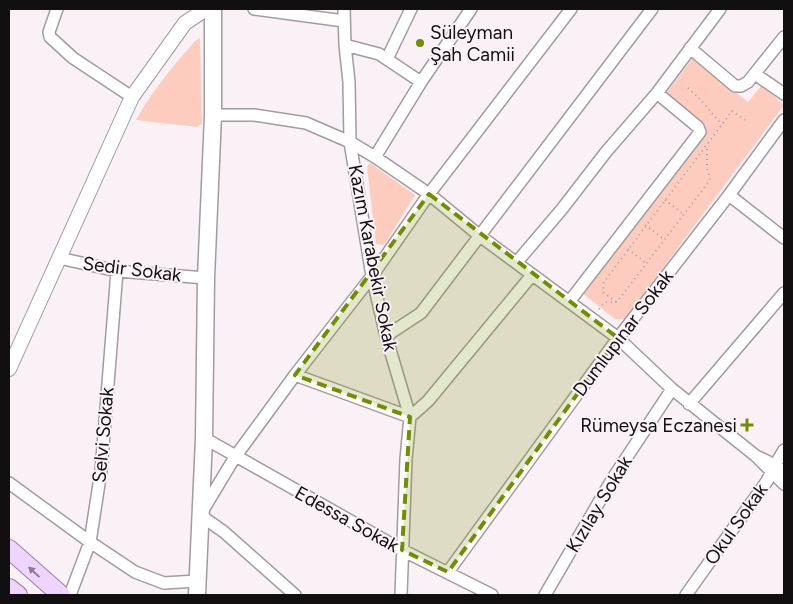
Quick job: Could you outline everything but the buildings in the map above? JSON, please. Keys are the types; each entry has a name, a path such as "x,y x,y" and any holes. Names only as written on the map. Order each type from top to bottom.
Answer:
{"main road":[{"path":"197,588 204,438 206,278 213,116 213,9"},
{"path":"9,549 61,595"},
{"path":"9,588 18,595"}],"street":[{"path":"58,9 49,32 50,37 73,58 132,97"},
{"path":"9,369 132,97 185,23 206,9"},
{"path":"254,9 344,21"},
{"name":"Kazım Karabekir Sokak","path":"344,9 349,82 350,142 372,276 386,336 410,417 401,595"},
{"path":"388,59 411,9"},
{"path":"375,157 421,82 471,9"},
{"path":"295,595 224,532 200,515 235,457 295,375 372,276 429,194 571,9"},
{"path":"386,336 421,313 652,9"},
{"path":"517,262 562,209 606,152 657,93 720,9"},
{"path":"690,48 735,86 741,86 748,82 784,37"},
{"path":"345,45 378,54 421,82"},
{"path":"755,74 784,94"},
{"path":"569,302 700,132 698,127 657,93"},
{"path":"213,116 254,116 306,123 350,142 375,157 429,194 480,236 618,338 689,404 756,456 777,469 784,484"},
{"name":"Dumlupınar Sokak","path":"448,572 618,338 729,195 784,120"},
{"path":"729,195 784,238"},
{"name":"Sedir Sokak","path":"59,258 117,271 206,278"},
{"name":"Selvi Sokak","path":"70,595 90,542 101,471 117,271"},
{"path":"295,375 410,417 428,401 532,275"},
{"path":"689,404 784,293"},
{"name":"Kızılay Sokak","path":"545,595 613,478 672,389"},
{"name":"Edessa Sokak","path":"204,438 402,550 492,595"},
{"name":"Okul Sokak","path":"686,595 777,469 784,450"},
{"path":"9,483 135,572 164,583 197,588"}],"path":[{"path":"688,88 722,125"},
{"path":"616,302 603,292 604,282 732,111 746,120"},
{"path":"616,302 710,180 707,167 707,144"},
{"path":"665,200 683,214"},
{"path":"634,216 665,240"},
{"path":"628,249 647,263"},
{"path":"592,319 605,302 616,302"}],"highlighted area":[{"path":"429,194 618,338 448,572 402,550 410,417 295,375"}],"shaded area":[{"path":"200,38 202,124 197,127 136,120 163,79 195,41"},
{"path":"693,58 748,102 762,85 784,105 625,319 615,319 582,293 706,133 705,125 667,92"},
{"path":"370,163 415,195 384,245 376,244 367,167"}],"place":[{"name":"Süleyman Şah Camii","path":"420,43"},
{"name":"Rümeysa Eczanesi","path":"747,425"}]}
